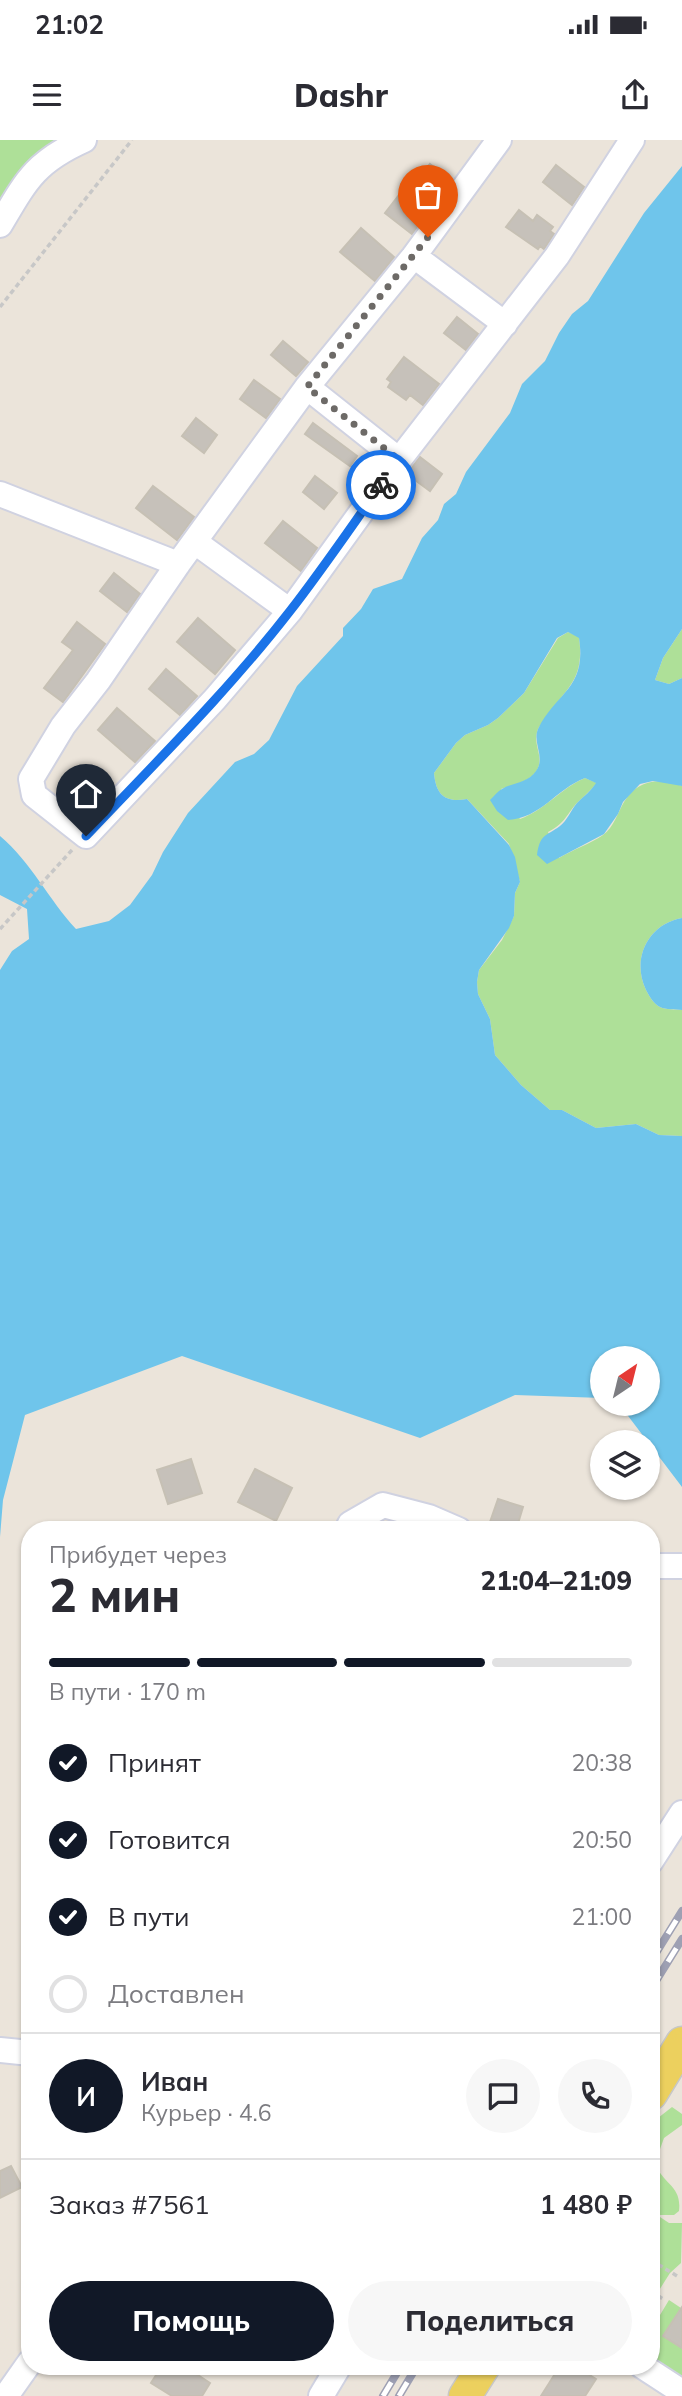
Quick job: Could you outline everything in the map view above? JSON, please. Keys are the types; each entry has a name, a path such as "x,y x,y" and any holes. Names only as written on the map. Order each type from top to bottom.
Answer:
{"main road":[{"path":"660,2079 682,2043"},
{"path":"466,2396 479,2375"}],"street":[{"path":"0,225 30,176 44,162 84,140"},
{"path":"499,140 414,256 307,387 178,564 98,681 63,726 31,779 34,795 86,836 215,699 290,611 399,460 557,257 632,140"},
{"path":"414,256 505,324"},
{"path":"307,387 399,460"},
{"path":"0,494 178,564"},
{"path":"195,542 290,611"},
{"path":"355,1521 383,1505 438,1521"},
{"path":"660,1566 682,1566"},
{"path":"660,1847 682,1813"},
{"path":"0,2050 21,2052"},
{"path":"6,2396 21,2375"},
{"path":"321,2396 334,2375"},
{"path":"656,2375 682,2392"}],"path":[{"path":"0,307 132,140"},
{"path":"0,929 86,836"},
{"path":"660,2266 677,2276"}],"green space":[{"path":"0,140 64,140 0,212"},
{"path":"682,629 682,678 669,684 655,680 663,658"},
{"path":"568,632 579,637 579,664 572,682 538,730 538,768 528,779 501,789 520,819 585,778 597,783 561,823 548,832 559,858 607,832 624,802 635,789 657,781 682,786 682,918 660,927 652,935 642,955 641,967 646,990 654,1002 662,1008 682,1010 682,1136 659,1135 636,1124 596,1128 562,1110 550,1110 521,1085 495,1055 490,1019 478,994 479,970 502,940 514,916 515,893 520,882 509,844 467,799 453,800 443,796 437,787 434,773 465,735 498,718 524,693 558,638"},
{"path":"672,2107 682,2114 682,2125 664,2138 660,2149 660,2116"},
{"path":"660,2172 678,2196 679,2211 674,2215 660,2215"},
{"path":"660,2217 669,2223 682,2223 681,2263 670,2273 660,2289"},
{"path":"669,2300 681,2308 664,2336 682,2348 682,2378 660,2363 660,2315"}],"water":[{"path":"682,166 682,629 663,658 655,680 669,684 682,678 682,786 653,781 640,784 623,802 604,834 547,864 537,855 542,839 562,824 596,783 585,778 539,809 520,818 508,820 497,811 490,800 500,790 529,778 539,766 538,729 568,689 578,669 579,638 568,632 557,638 524,693 498,718 465,735 456,743 434,773 437,787 443,796 453,800 467,799 509,845 515,857 520,882 515,893 514,916 509,928 479,970 477,982 478,994 490,1019 495,1055 521,1085 550,1110 562,1110 596,1128 636,1124 659,1135 682,1136 682,1487 660,1458 660,1430 639,1430 628,1416 660,1416 660,1346 590,1346 590,1398 515,1395 420,1438 182,1356 25,1415 3,1500 0,1537 0,970 12,951 29,939 27,909 0,895 0,836 31,869 76,929 109,921 130,905 152,875 188,813 235,762 254,754 269,740 297,686 343,636 343,628 361,609 373,589 402,579 422,538 438,520 444,504 456,494 466,472 510,413 522,384 545,361 572,314 588,301 644,213"},
{"path":"682,918 682,1010 665,1009 656,1004 646,990 642,978 642,955 652,935 660,927"}],"building":[{"path":"430,164 451,181 412,234 385,213 399,195 402,198"},
{"path":"556,165 584,187 572,205 543,182"},
{"path":"519,210 533,221 537,215 553,227 550,231 554,234 544,249 540,246 538,249 506,227"},
{"path":"361,228 394,257 375,281 340,252"},
{"path":"457,317 478,334 466,350 444,333"},
{"path":"283,341 308,362 296,376 271,355"},
{"path":"404,357 439,384 423,405 410,395 406,400 388,387 391,382 387,379"},
{"path":"254,380 280,399 266,418 240,399"},
{"path":"196,418 217,435 204,453 182,436"},
{"path":"313,423 357,456 350,466 305,434"},
{"path":"420,457 442,474 430,491 407,474"},
{"path":"315,476 337,493 324,509 303,492"},
{"path":"153,486 194,517 177,540 136,508"},
{"path":"283,521 317,548 301,571 265,543"},
{"path":"114,573 140,594 127,612 100,591"},
{"path":"198,618 235,650 215,674 177,642"},
{"path":"77,622 105,644 63,702 44,688 73,650 62,642"},
{"path":"166,669 197,696 180,715 149,689"},
{"path":"117,708 155,741 135,762 98,730"},
{"path":"93,770 111,787 97,803 79,786"},
{"path":"191,1459 202,1493 168,1504 157,1470"},
{"path":"255,1469 292,1488 276,1521 238,1502"},
{"path":"498,1499 523,1507 519,1521 490,1521"},
{"path":"11,2166 21,2188 0,2198 0,2171"},
{"path":"682,2307 682,2348 663,2336"},
{"path":"156,2375 198,2375 210,2383 202,2396 172,2396 151,2383"},
{"path":"554,2375 590,2375 596,2379 585,2396 541,2396"}],"railway":[{"path":"660,1946 682,1911"},
{"path":"660,1974 682,1939"},
{"path":"383,2396 396,2375"},
{"path":"399,2396 412,2375"}],"way so far":[{"path":"381,485 399,460 307,387 428,237"}],"route":[{"path":"86,836 215,699 290,611 381,485"}]}
